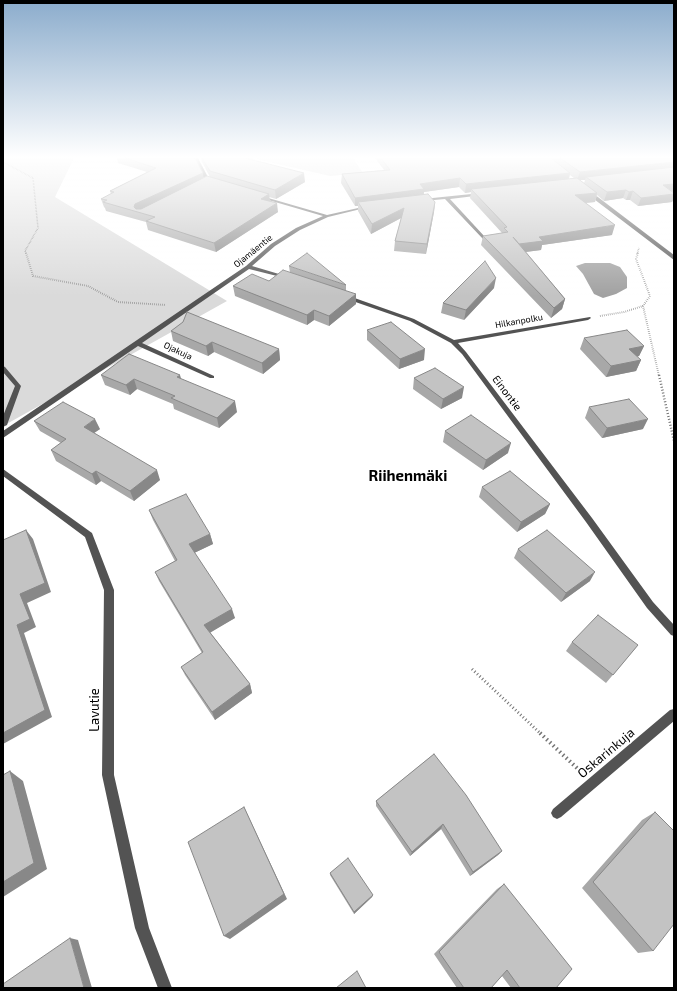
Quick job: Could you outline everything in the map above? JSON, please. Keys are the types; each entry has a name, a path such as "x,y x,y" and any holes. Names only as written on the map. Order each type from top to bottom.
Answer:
{"street":[{"path":"286,204 327,216"},
{"path":"453,204 483,238"},
{"path":"605,204 674,258"},
{"name":"Ojamäentie","path":"3,435 248,267 273,245 298,229 327,216 349,210 374,206"},
{"path":"248,267 294,280"},
{"name":"Einontie","path":"342,296 412,320 453,342 468,358 589,520 650,605 674,632"},
{"name":"Hilkanpolku","path":"453,342 588,318"},
{"name":"Ojakuja","path":"137,343 212,377"},
{"path":"3,368 18,386 3,425"},
{"name":"Lavutie","path":"3,472 89,535 109,590 108,775 142,928 165,988"},
{"name":"Oskarinkuja","path":"557,813 674,714"}],"path":[{"path":"36,204 38,228 25,251 33,276 88,286 118,302 190,307"},
{"path":"588,318 624,312 643,306 650,296 636,259 640,241 650,239"},
{"path":"643,306 674,441"},
{"path":"472,669 593,783"}],"shaded area":[{"path":"3,204 67,204 227,301 3,426"},
{"path":"585,263 610,263 620,267 627,277 627,288 616,294 603,298 594,294 583,274 576,266"}],"building":[{"path":"111,204 135,204 134,207 136,209 141,209 151,204 275,204 214,243 146,221 155,217"},
{"path":"359,204 435,204 427,244 395,241 404,208 372,224"},
{"path":"485,204 587,204 615,225 539,237 543,241 519,244 513,237 565,299 554,308 483,236 508,232 504,228 507,227"},
{"path":"307,253 346,285 289,266"},
{"path":"485,261 496,278 466,310 443,303"},
{"path":"283,270 356,294 329,316 314,310 307,315 233,286 252,274 269,281"},
{"path":"187,312 279,349 262,363 212,342 206,346 171,331 183,322"},
{"path":"391,322 425,349 400,359 367,330"},
{"path":"627,330 644,346 629,349 641,360 611,366 584,338"},
{"path":"129,354 180,375 177,377 235,401 217,418 171,398 175,396 134,379 126,385 101,375"},
{"path":"435,368 464,387 443,399 414,378"},
{"path":"629,399 648,419 607,428 589,407"},
{"path":"63,402 95,419 84,427 157,470 130,491 96,471 92,474 51,450 66,439 34,421"},
{"path":"471,415 511,443 486,460 445,431"},
{"path":"510,471 550,504 521,522 482,487"},
{"path":"186,494 210,534 189,544 232,609 204,625 250,684 212,712 181,667 203,652 155,572 177,560 149,510"},
{"path":"26,530 45,583 20,594 30,619 17,625 45,710 3,733 3,540"},
{"path":"547,530 595,572 566,593 518,549"},
{"path":"598,615 638,645 613,675 572,642"},
{"path":"434,754 466,795 502,851 473,872 443,824 412,852 376,801"},
{"path":"10,771 34,863 3,882 3,775"},
{"path":"244,807 284,894 224,936 188,842"},
{"path":"655,812 674,831 674,924 653,951 593,882"},
{"path":"348,858 373,895 354,912 330,873"},
{"path":"504,884 572,969 556,988 520,988 507,970 491,988 464,988 439,952"},
{"path":"70,938 84,988 3,988 3,984"},
{"path":"357,971 366,988 336,988"}],"district":[{"name":"Riihenmäki","path":"408,476"}]}
